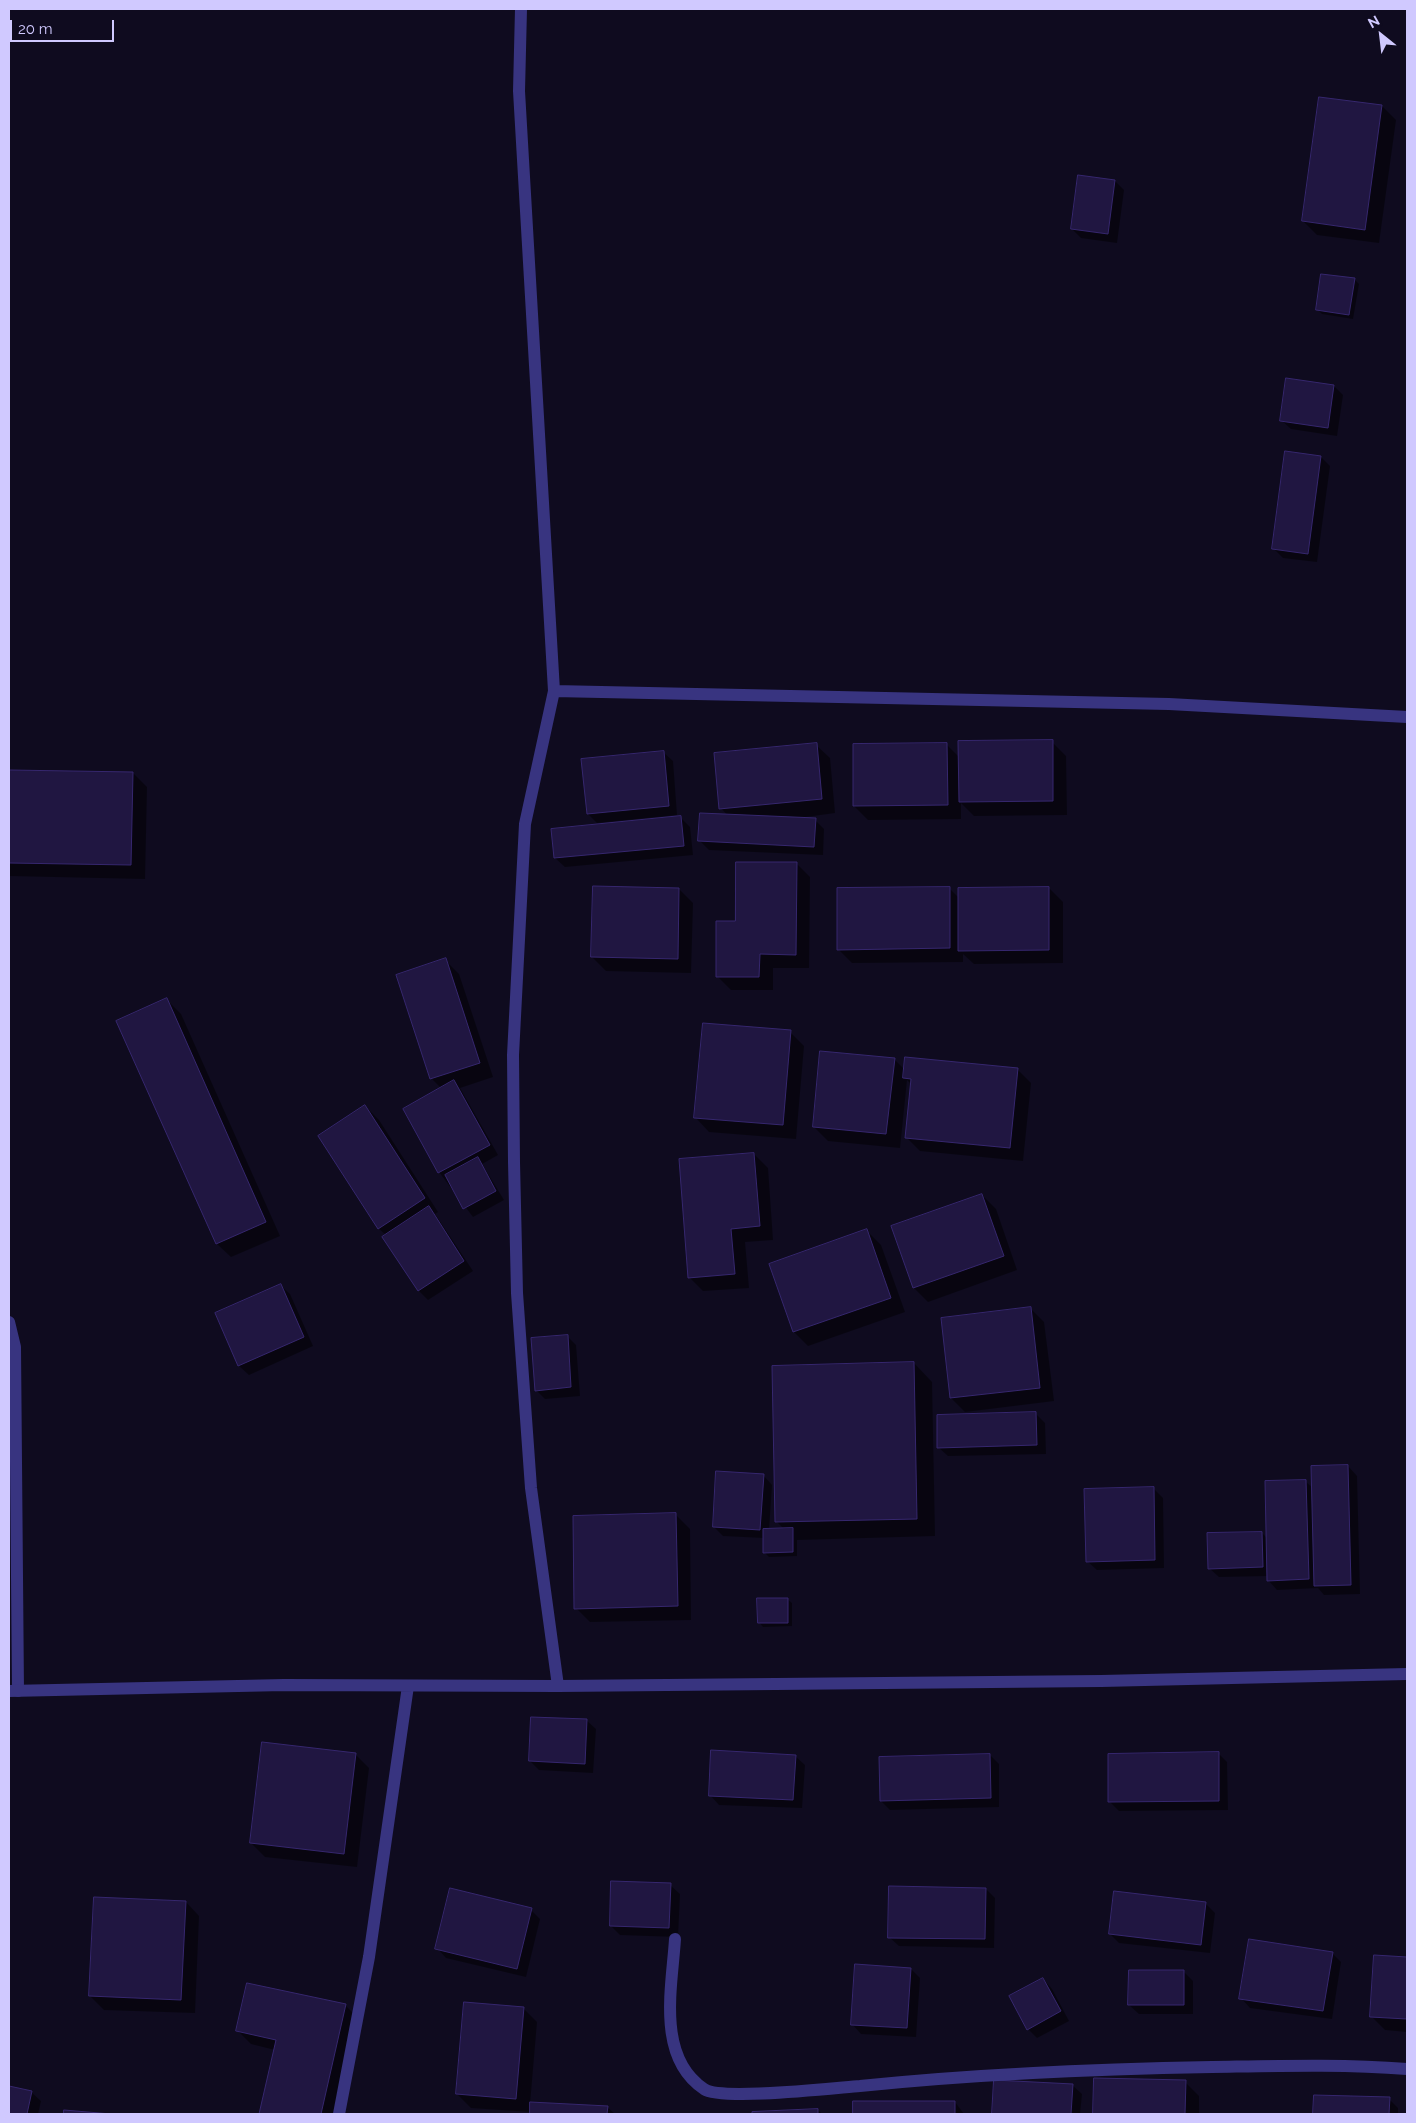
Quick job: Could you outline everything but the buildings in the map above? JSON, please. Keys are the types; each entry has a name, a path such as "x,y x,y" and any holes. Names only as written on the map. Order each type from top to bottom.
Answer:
{"street":[{"path":"521,9 519,92 554,690 525,824 513,1055 514,1162 519,1322 531,1488 558,1686"},
{"path":"554,690 1169,704 1407,717"},
{"path":"9,1322 15,1346 14,1691 284,1685 558,1686 1100,1682 1407,1674"},
{"path":"339,2114 369,1957 408,1686"},
{"path":"675,1939 670,2012 672,2040 682,2063 693,2080 706,2091 748,2094 814,2090 914,2080 1100,2069 1355,2065 1407,2068"}]}
